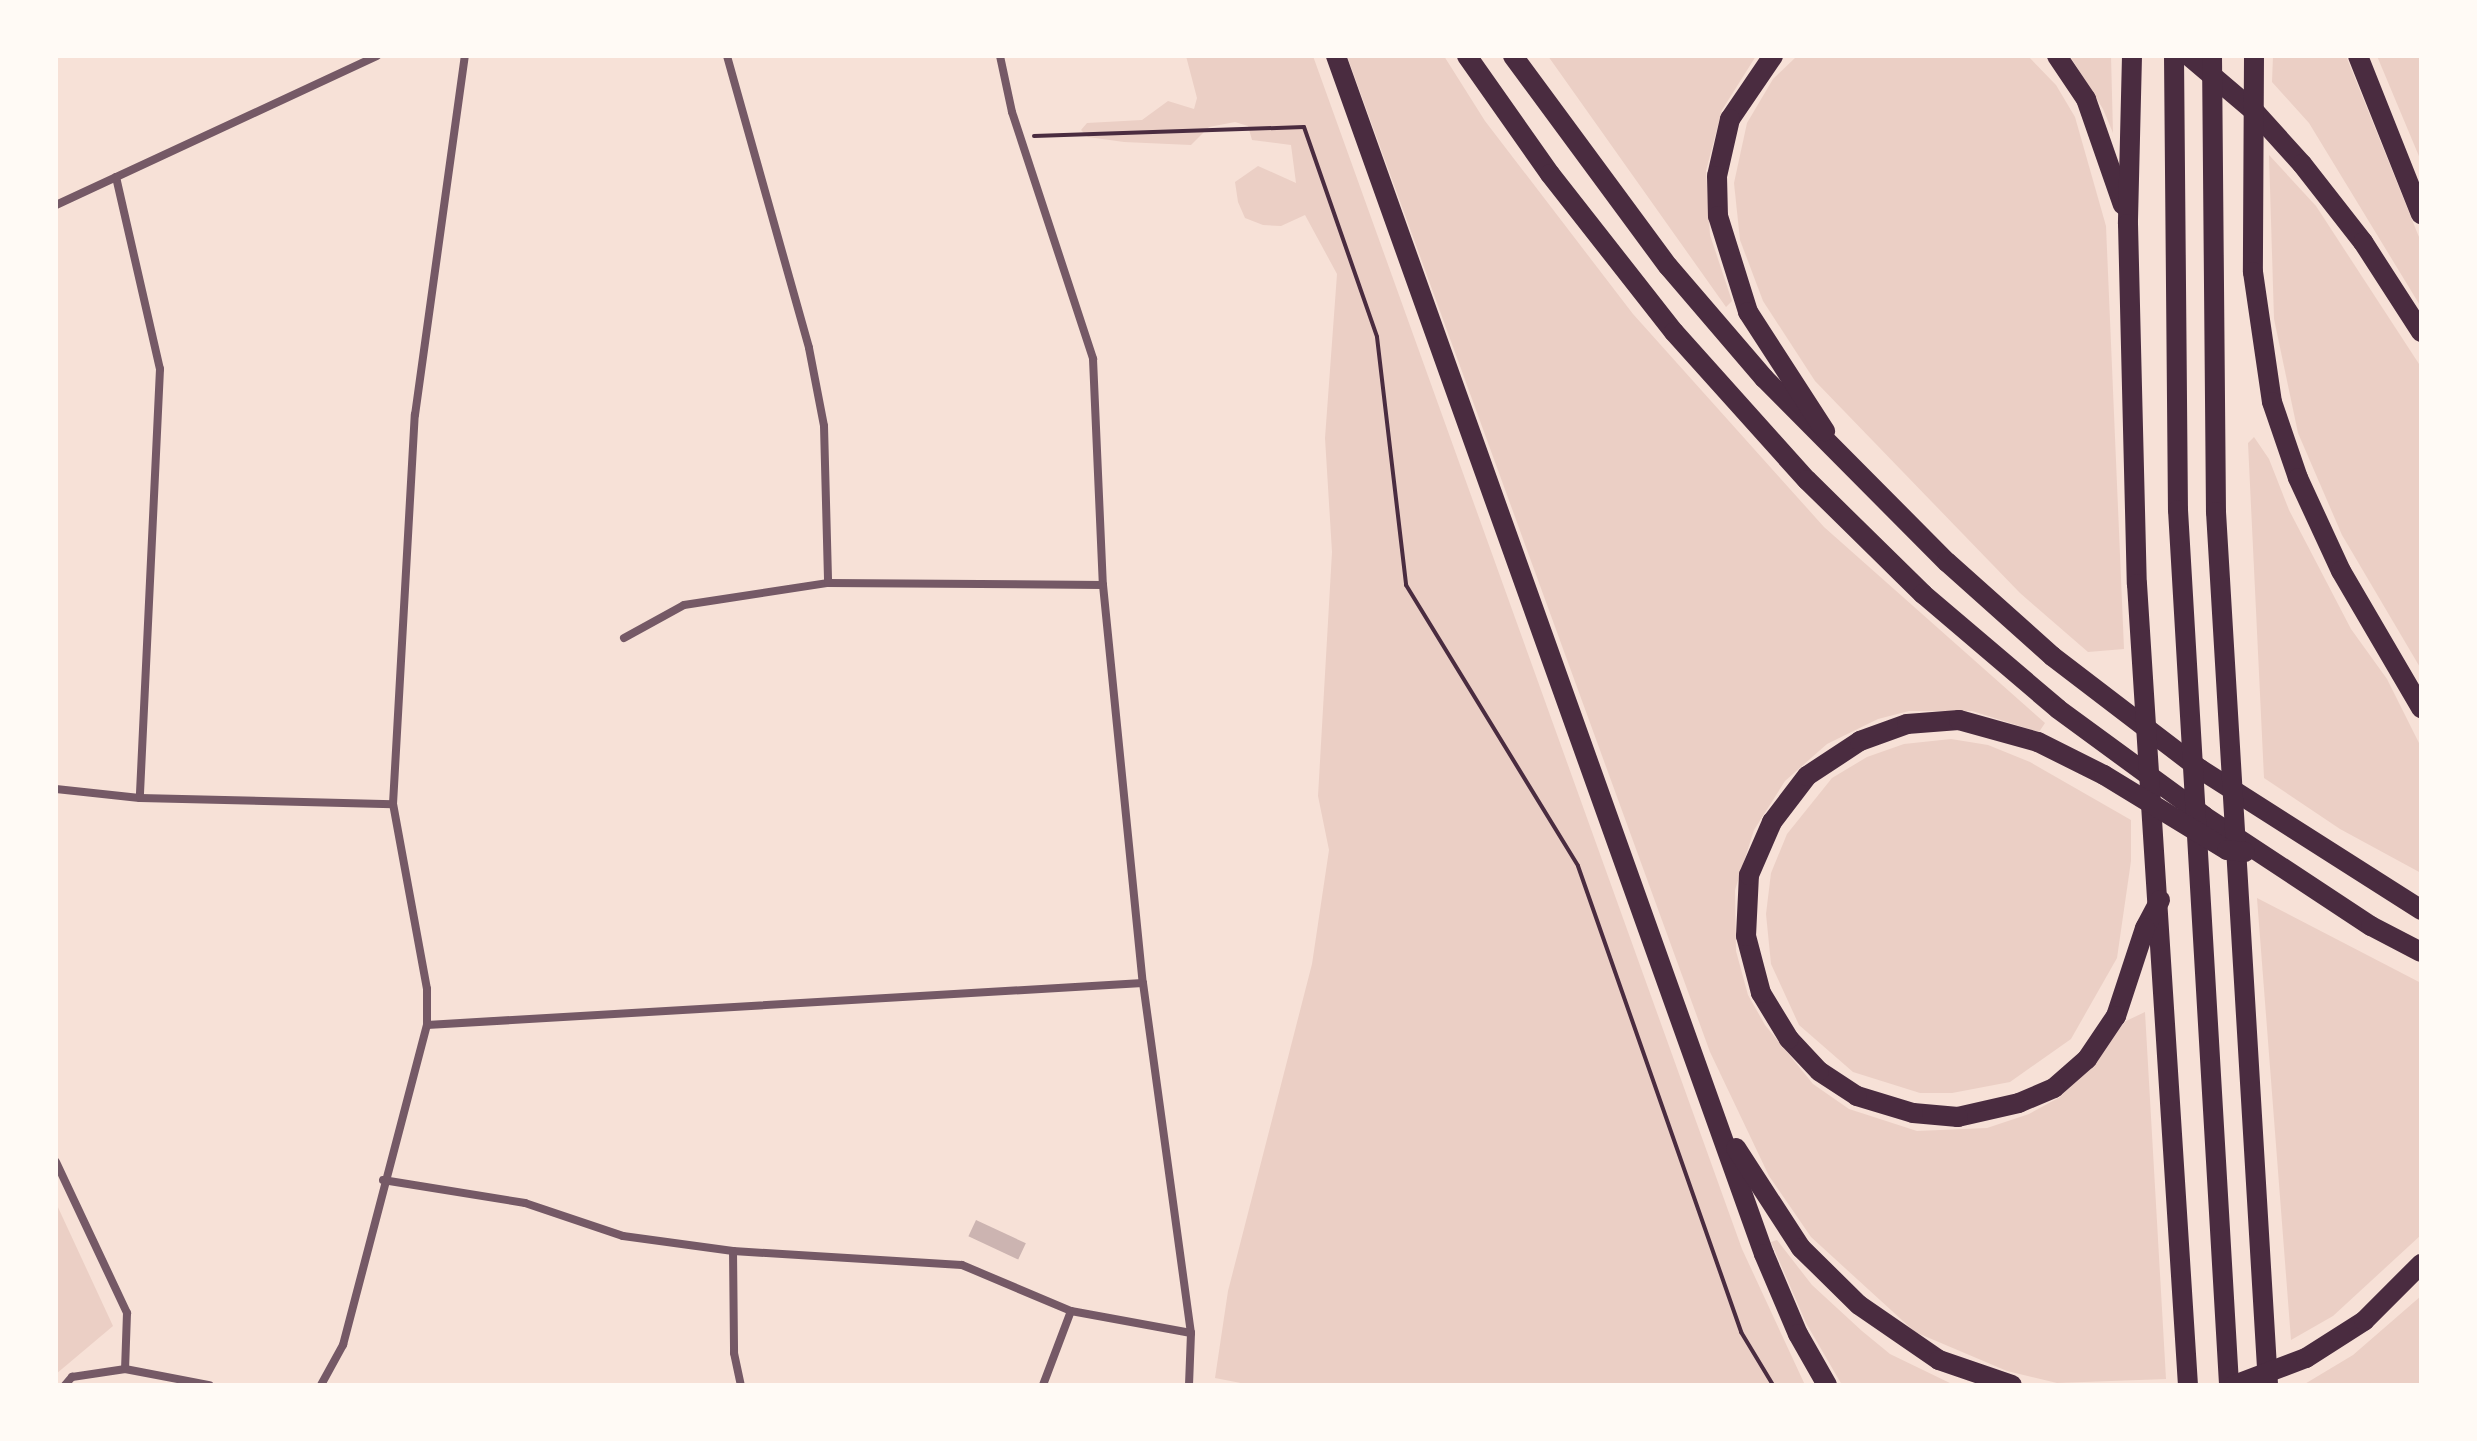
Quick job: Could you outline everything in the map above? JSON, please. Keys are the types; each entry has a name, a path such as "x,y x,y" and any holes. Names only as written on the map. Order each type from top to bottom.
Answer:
{"highway":[{"path":"1336,56 1764,1254 1798,1334 1827,1385"},
{"path":"1467,56 1550,174 1674,332 1797,469 1923,594 2058,709 2258,854 2421,952"},
{"path":"1513,56 1668,266 1764,378 1829,438 1947,562 2052,656 2200,769 2421,910"},
{"path":"1773,56 1730,119 1717,176 1718,216 1726,257 1748,312 1829,438"},
{"path":"2057,56 2086,99 2128,224"},
{"path":"2132,56 2128,224 2137,584 2160,900 2188,1385"},
{"path":"2174,56 2178,510 2232,1385 2306,1358 2364,1321 2421,1264"},
{"path":"2189,56 2255,112 2302,164 2363,242 2421,332"},
{"path":"2212,56 2216,512 2268,1385"},
{"path":"2254,56 2253,272 2272,402 2298,478 2341,571 2421,708"},
{"path":"2358,56 2421,214"},
{"path":"2160,900 2145,928 2116,1016 2087,1059 2054,1088 2019,1103 1958,1117 1913,1113 1857,1096 1819,1071 1789,1039 1761,993 1746,936 1749,875 1772,822 1807,776 1860,741 1907,724 1959,720 2038,742 2104,775 2227,850 2258,854"},
{"path":"1713,1110 1801,1248 1859,1305 1939,1360 2012,1385"}],"street":[{"path":"56,205 377,56"},
{"path":"321,1385 343,1345 383,1180 427,1025 427,989 393,804 415,415 465,56"},
{"path":"727,56 809,348 824,426 828,583"},
{"path":"1000,56 1019,136 1093,359 1103,585 1143,983 1191,1333 1189,1385"},
{"path":"116,177 160,369 140,798"},
{"path":"624,638 684,605 828,583 1103,585"},
{"path":"56,789 140,798 393,804"},
{"path":"427,1025 1143,983"},
{"path":"56,1162 127,1313 125,1369"},
{"path":"383,1180 525,1203 623,1236 733,1251 962,1265 1071,1311 1191,1333"},
{"path":"733,1251 734,1353 741,1385"},
{"path":"1043,1385 1071,1311"},
{"path":"65,1385 72,1377 125,1369 209,1385"}],"path":[{"path":"1019,136 1304,127 1377,337 1406,585 1578,866 1741,1332 1773,1385"}],"shaded area":[{"path":"1186,56 1313,56 1742,1249 1805,1385 1251,1385 1215,1378 1228,1291 1312,964 1329,850 1318,796 1332,552 1325,438 1337,274 1305,215 1281,226 1263,225 1245,218 1238,202 1235,182 1258,166 1296,183 1291,145 1252,140 1248,126 1235,122 1209,127 1191,145 1124,142 1088,137 1081,130 1087,123 1142,120 1168,101 1194,109 1197,98"},
{"path":"1347,56 1444,56 1485,121 1633,314 1824,527 2045,723 2039,732 1972,711 1909,711 1878,719 1827,744 1785,781 1754,830 1735,890 1736,951 1748,995 1765,1025 1813,1084 1849,1109 1917,1131 1987,1128 2029,1114 2060,1097 2126,1021 2145,1012 2166,1379 2057,1383 2007,1371 1915,1332 1811,1237 1769,1176 1710,1052"},
{"path":"1548,56 1756,56 1722,110 1706,171 1710,235 1732,301 1726,307"},
{"path":"1797,56 2028,56 2056,85 2075,117 2106,226 2124,649 2088,652 2020,593 1815,381 1763,301 1740,240 1734,183 1747,123 1773,79"},
{"path":"2070,56 2111,56 2113,133 2103,109"},
{"path":"2273,56 2346,56 2421,242 2421,307 2309,123 2272,82"},
{"path":"2377,56 2421,56 2421,161"},
{"path":"2269,155 2316,206 2421,367 2421,669 2342,535 2298,433 2274,319"},
{"path":"2254,437 2269,459 2289,510 2351,629 2387,679 2421,747 2421,873 2340,829 2264,778 2248,443"},
{"path":"1951,739 1988,745 2030,762 2131,820 2131,861 2117,958 2071,1039 2010,1082 1952,1093 1920,1093 1853,1072 1799,1025 1771,964 1766,914 1771,873 1787,834 1832,778 1867,757 1904,744"},
{"path":"2257,898 2421,983 2421,1235 2333,1316 2291,1340"},
{"path":"56,1203 113,1326 56,1374"},
{"path":"1777,1240 1812,1285 1890,1354 1954,1385 1842,1385 1806,1323 1771,1242"},
{"path":"2421,1296 2421,1385 2303,1385 2353,1355"}],"building":[{"path":"976,1220 1026,1243 1018,1260 968,1236"}]}
